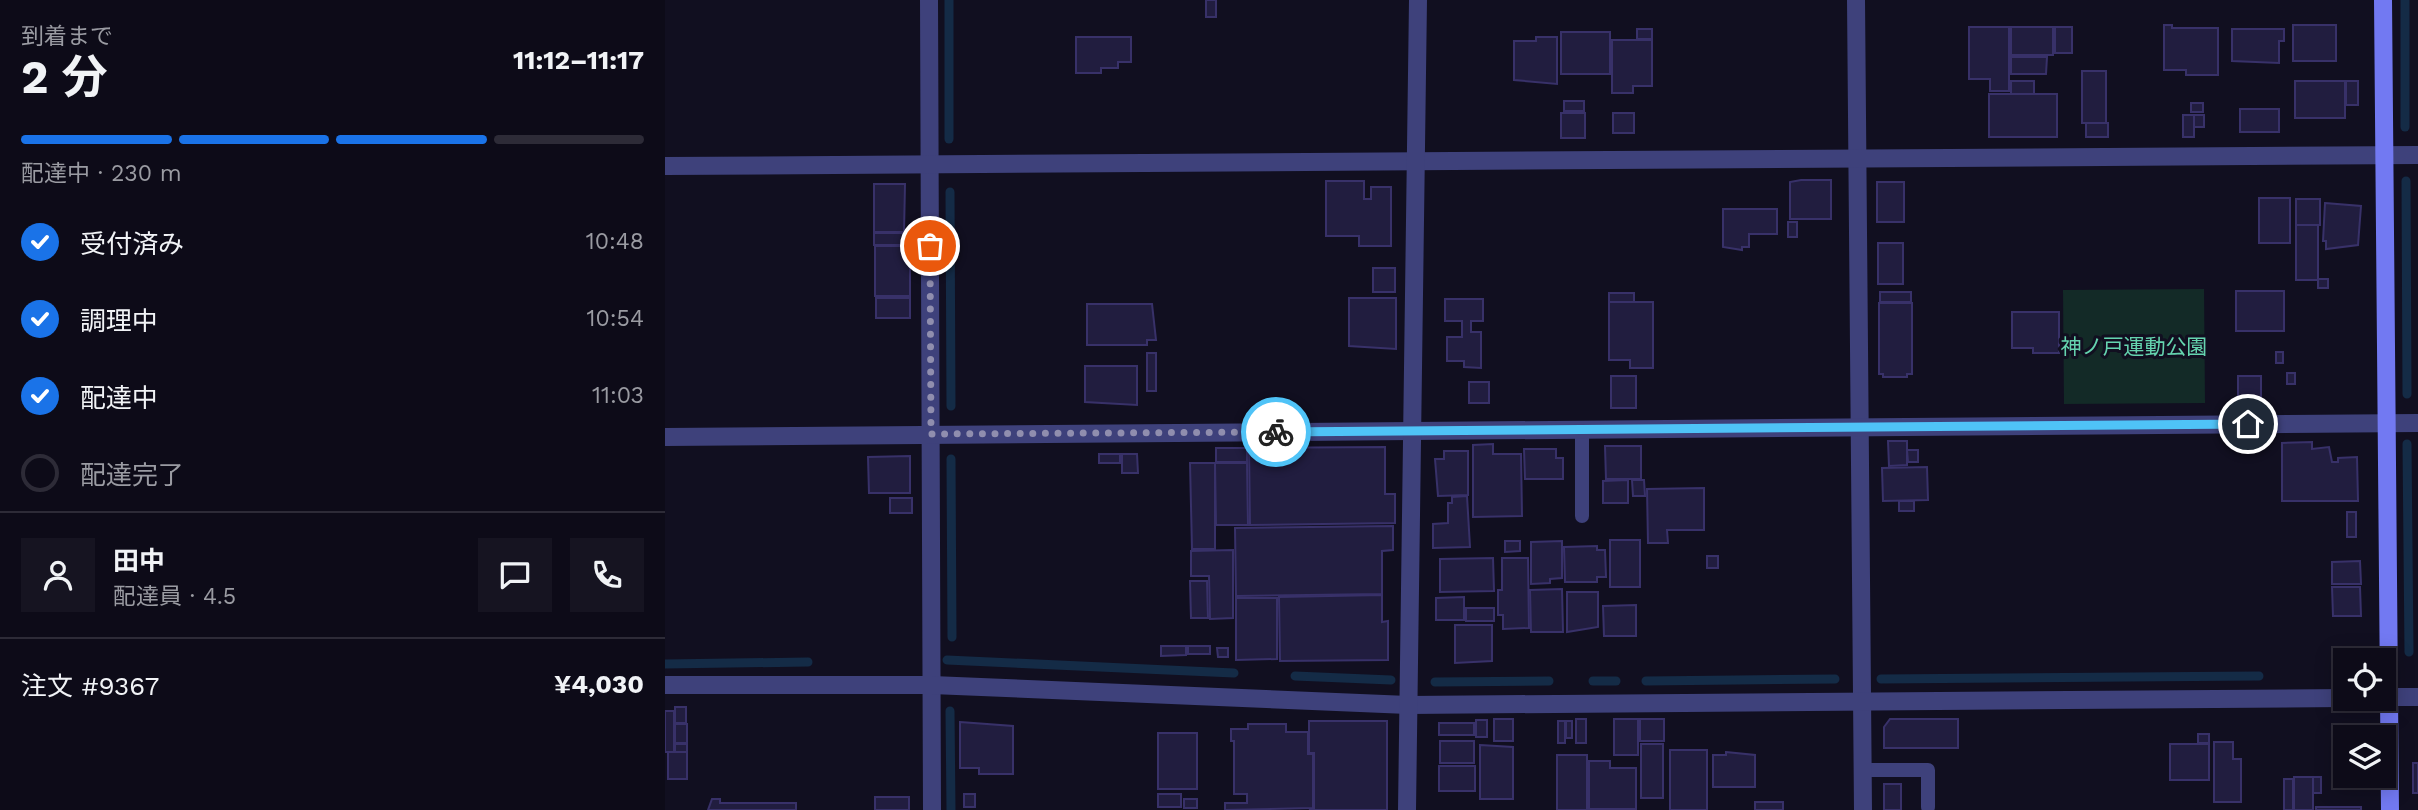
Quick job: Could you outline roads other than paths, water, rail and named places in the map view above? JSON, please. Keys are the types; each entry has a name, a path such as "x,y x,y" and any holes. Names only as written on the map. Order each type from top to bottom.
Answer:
{"street":[{"path":"929,0 932,810"},
{"path":"1407,810 1418,0"},
{"path":"1856,0 1863,810"},
{"path":"2383,0 2386,648"},
{"path":"665,166 2418,155"},
{"path":"665,437 2418,423"},
{"path":"665,685 932,685 1408,705 2333,698"},
{"path":"2396,697 2418,697"},
{"path":"2386,711 2390,810"}],"lane":[{"path":"1582,429 1582,516"},
{"path":"1863,770 1929,770 1929,807"}],"waterway":[{"path":"949,0 949,139"},
{"path":"2405,0 2405,127"},
{"path":"2406,181 2407,394"},
{"path":"950,192 951,406"},
{"path":"2407,444 2409,652"},
{"path":"951,459 952,637"},
{"path":"947,660 1234,673"},
{"path":"665,664 808,662"},
{"path":"1295,676 1391,680"},
{"path":"1881,679 2259,676"},
{"path":"1646,681 1835,679"},
{"path":"1435,682 1549,681"},
{"path":"1593,681 1616,681"},
{"path":"950,711 951,810"}],"park label":[{"name":"神ノ戸運動公園","path":"2134,347"}]}
